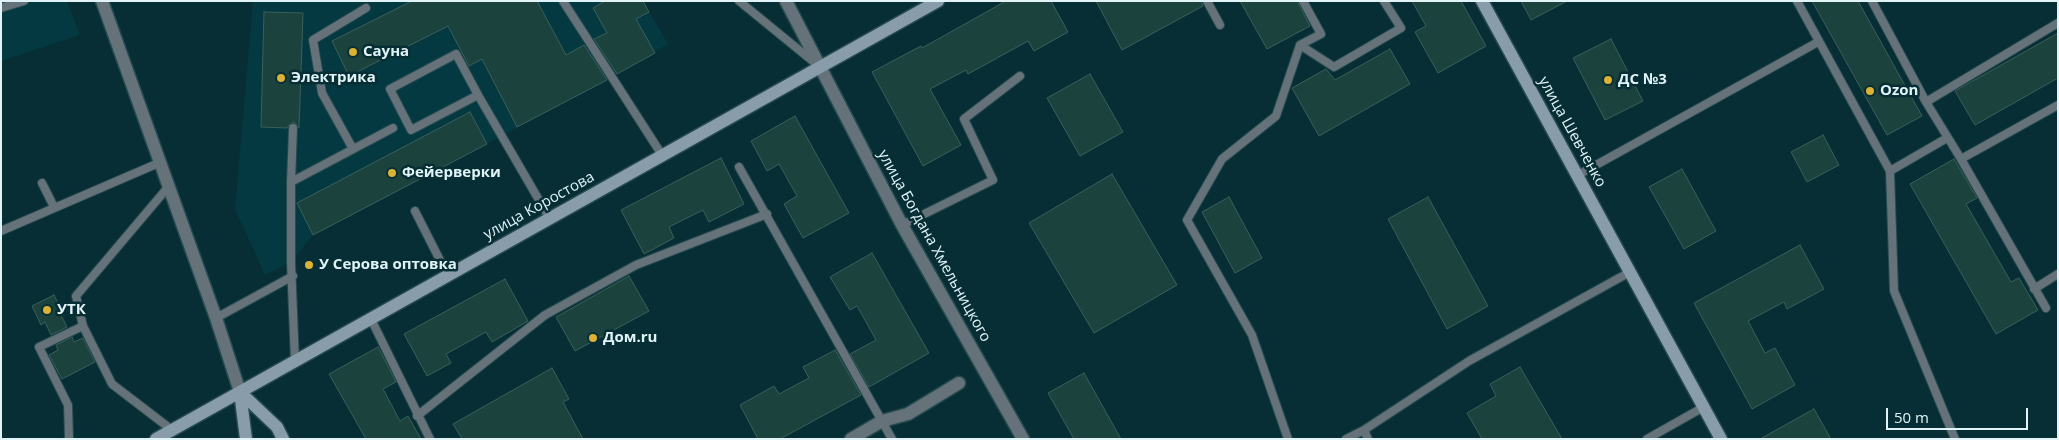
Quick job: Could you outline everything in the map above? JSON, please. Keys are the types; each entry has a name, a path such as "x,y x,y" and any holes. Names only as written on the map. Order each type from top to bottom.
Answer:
{"main road":[{"name":"улица Коростова","path":"156,439 938,1"},
{"name":"улица Шевченко","path":"1483,1 1720,439"},
{"path":"240,392 246,439"},
{"path":"240,392 277,427 283,439"}],"street":[{"path":"102,1 161,162 240,392"},
{"name":"улица Богдана Хмельницкого","path":"786,1 902,225 1023,439"},
{"name":"улица Шевченко","path":"1483,1 1720,439"},
{"path":"851,439 882,421 908,414 959,383"}],"lane":[{"path":"1,8 24,1"},
{"path":"563,1 662,155"},
{"path":"739,1 820,67"},
{"path":"1207,1 1220,25"},
{"path":"1288,439 1252,335 1186,220 1222,159 1276,116 1300,45 1321,34 1303,1"},
{"path":"1300,45 1334,67 1400,28 1384,1"},
{"path":"1797,1 1890,171 1894,291 1956,439"},
{"path":"1872,1 1926,102 1961,159 2046,308"},
{"path":"353,149 322,93 313,40 366,8"},
{"path":"1926,102 2058,23"},
{"path":"1578,175 1818,42"},
{"path":"478,96 411,130 390,89 456,54 478,96 550,219"},
{"path":"902,225 993,180 964,119 1020,76"},
{"path":"1961,159 2058,105"},
{"path":"294,128 291,182 291,262 295,362"},
{"path":"291,182 393,128"},
{"path":"1890,171 1947,138"},
{"path":"1,231 161,162"},
{"path":"739,167 892,439"},
{"path":"42,183 54,207"},
{"path":"169,186 76,296 83,326 112,384 172,430"},
{"path":"415,211 448,276"},
{"path":"418,416 545,315 636,265 767,214"},
{"path":"1346,439 1364,430 1470,361 1630,272"},
{"path":"2034,289 2058,274"},
{"path":"216,318 293,276"},
{"path":"371,319 430,439"},
{"path":"69,439 68,405 39,348 83,326"},
{"path":"1646,439 1702,408"},
{"path":"1364,430 1368,439"}],"shaded area":[{"path":"1,1 67,1 80,35 1,61"},
{"path":"253,1 643,1 668,44 608,80 313,235 291,262 265,275 235,209"}],"building":[{"path":"412,1 537,1 566,55 584,45 607,80 517,127 482,59 469,66 448,26 349,76 332,41"},
{"path":"605,1 643,1 649,12 636,19 655,53 617,74 594,39 607,33 593,8"},
{"path":"1006,1 1051,1 1068,32 1034,51 1028,41 968,74 966,70 930,89 961,145 923,166 872,72 921,46 922,48"},
{"path":"1096,1 1201,1 1203,6 1122,50"},
{"path":"1240,1 1297,1 1310,26 1267,49"},
{"path":"1412,1 1461,1 1486,46 1438,73 1415,32 1426,26"},
{"path":"1521,1 1567,1 1531,20"},
{"path":"1812,1 1858,1 1922,116 1887,135"},
{"name":"Электрика","path":"264,12 303,13 299,128 293,122 287,128 261,127"},
{"path":"2058,33 2058,78 1975,125 1955,91"},
{"name":"ДС №3","path":"1611,39 1643,101 1605,120 1573,58"},
{"path":"1390,49 1410,84 1319,136 1292,88 1326,69 1335,80"},
{"path":"1090,74 1123,132 1080,156 1047,98"},
{"name":"Фейерверки","path":"470,112 487,144 313,235 297,203"},
{"path":"795,116 849,213 803,238 784,204 797,196 779,164 767,171 751,141"},
{"path":"1823,135 1839,165 1807,182 1791,152"},
{"path":"721,158 744,204 709,222 703,210 669,227 674,238 644,254 621,210"},
{"path":"1954,159 1977,198 1966,204 2011,282 2019,278 2038,310 1996,334 1910,184"},
{"path":"1682,169 1716,231 1684,249 1649,187"},
{"path":"1112,174 1177,285 1094,333 1029,223"},
{"path":"1229,197 1262,258 1235,273 1202,212"},
{"path":"1428,197 1488,306 1447,329 1388,219"},
{"path":"1800,245 1824,289 1787,309 1784,302 1748,321 1765,353 1775,348 1795,385 1752,409 1694,303"},
{"path":"872,253 929,353 869,387 850,354 876,340 857,306 850,310 830,277"},
{"path":"629,276 649,311 575,351 556,317"},
{"path":"505,279 528,321 492,342 486,332 446,354 451,363 427,376 404,334"},
{"name":"УТК","path":"54,295 67,327 51,335 45,322 41,325 32,306"},
{"path":"72,337 74,342 83,338 95,362 62,379 49,355 58,350 56,345"},
{"path":"378,347 396,382 383,389 400,421 408,416 421,439 366,439 329,374"},
{"path":"835,350 861,395 780,439 758,439 740,405 774,386 779,394 809,378 803,367"},
{"path":"1520,367 1562,439 1482,439 1467,413 1496,396 1490,384"},
{"path":"552,368 569,399 563,402 583,439 462,439 453,424"},
{"path":"1084,373 1121,439 1074,439 1048,393"},
{"path":"1814,409 1831,439 1760,439"}],"place":[{"name":"Сауна","path":"353,52"},
{"name":"Электрика","path":"281,78"},
{"name":"ДС №3","path":"1608,80"},
{"name":"Ozon","path":"1870,91"},
{"name":"Фейерверки","path":"392,173"},
{"name":"У Серова оптовка","path":"309,265"},
{"name":"УТК","path":"47,310"},
{"name":"Дом.ru","path":"593,338"}]}
